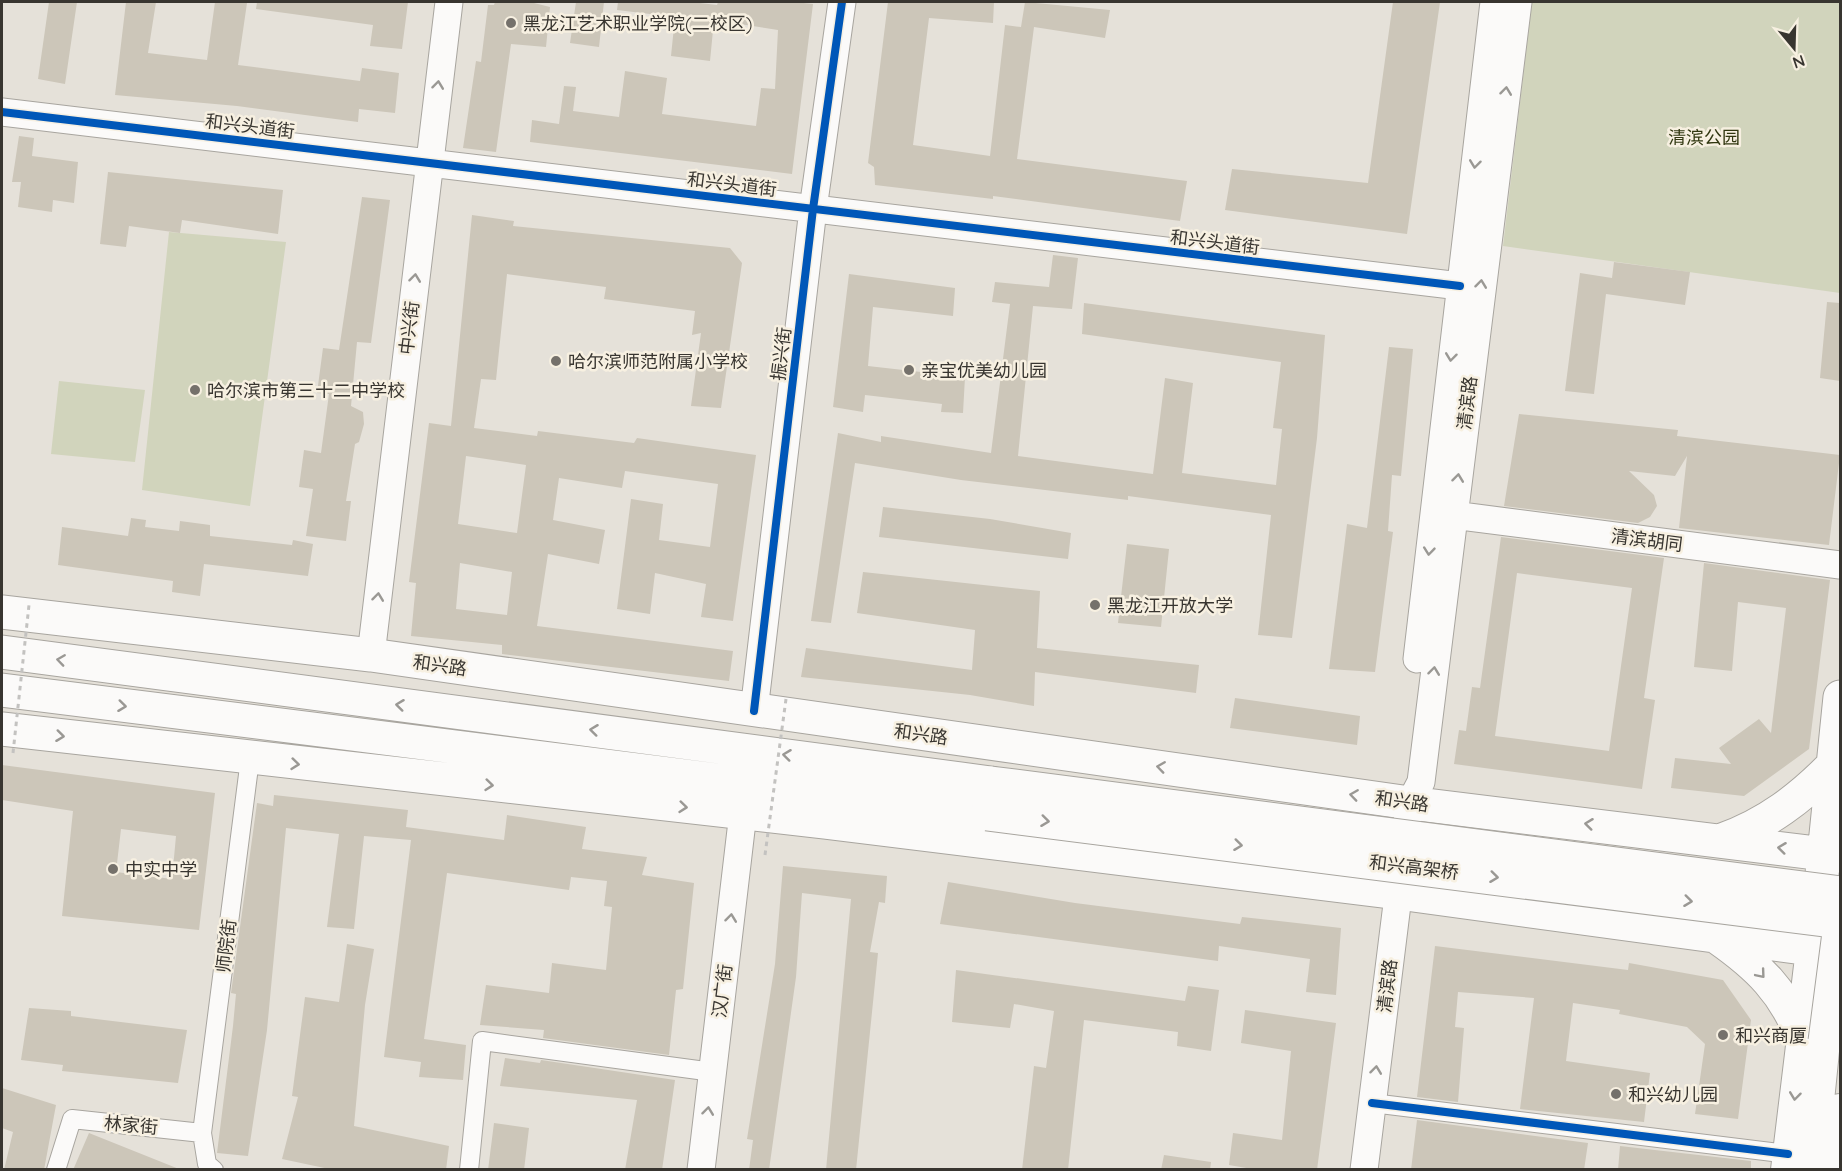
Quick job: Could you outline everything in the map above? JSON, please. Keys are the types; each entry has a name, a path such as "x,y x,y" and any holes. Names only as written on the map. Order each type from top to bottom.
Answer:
{"highway":[{"name":"和兴路","path":"14,610 371,655 1410,803 1833,855"},
{"path":"14,610 178,676"},
{"path":"2,652 819,760 989,798"},
{"path":"2,690 989,798"},
{"path":"1814,1040 1827,952 1833,855 1834,764 1840,697"},
{"path":"7,741 250,759 825,822 1398,893 1827,952"},
{"path":"819,760 1040,749"},
{"path":"1721,840 1755,828 1813,785 1834,764"},
{"path":"825,822 989,798"},
{"name":"和兴高架桥","path":"989,798 1840,893"},
{"name":"和兴高架桥","path":"989,798 1840,924"},
{"path":"1814,1040 1840,924"},
{"path":"1716,937 1749,960 1814,1040"}],"main road":[{"path":"1795,1164 1814,1040"},
{"path":"1834,1170 1840,1109"}],"street":[{"name":"中兴街","path":"371,655 448,2"},
{"name":"振兴街","path":"754,711 813,209 842,2"},
{"name":"清滨路","path":"1364,1170 1410,803 1405,778 1494,2"},
{"name":"清滨路","path":"1410,803 1421,782 1518,2"},
{"name":"和兴头道街","path":"2,112 1460,286"},
{"name":"清滨胡同","path":"1453,515 1840,565"},
{"name":"师院街","path":"202,1133 250,759"},
{"name":"汉广街","path":"701,1170 743,813"},
{"path":"469,1170 482,1041 713,1072"},
{"path":"1372,1103 1795,1164"},
{"name":"林家街","path":"56,1170 72,1119 202,1133"},
{"path":"202,1133 207,1164 214,1170"}],"path":[{"path":"7,741 14,610"},
{"path":"765,855 786,699"}],"green space":[{"name":"清滨公园","path":"1532,2 1840,2 1840,293 1503,246"},
{"path":"169,232 286,242 250,506 142,490"},
{"path":"59,381 145,390 135,462 51,454"}],"building":[{"path":"49,2 77,2 65,84 38,79"},
{"path":"126,2 156,2 148,53 207,60 215,2 247,3 238,65 360,81 362,68 399,73 395,113 359,109 358,122 237,106 115,95"},
{"path":"257,2 408,2 402,49 370,46 373,25 256,9"},
{"path":"495,2 530,2 550,7 546,47 511,44 496,152 463,148 476,61 481,62 488,5 494,5"},
{"path":"576,2 604,2 599,47 570,43"},
{"path":"618,2 691,2 717,5 718,2 813,4 792,174 530,142 532,120 559,124 564,86 576,87 573,111 619,117 625,71 667,78 662,114 756,126 761,88 775,89 778,30 714,20 710,61 671,56 675,17 617,10"},
{"path":"888,2 994,2 993,23 929,18 913,145 990,156 1005,25 1021,27 1025,2 1110,10 1105,38 1034,27 1017,159 1187,181 1180,221 993,196 993,199 875,185 874,167 868,163"},
{"path":"1393,2 1440,2 1407,234 1225,210 1232,169 1368,183"},
{"path":"19,136 34,138 32,156 78,162 74,203 53,200 52,212 18,207 21,182 12,182"},
{"path":"108,172 283,190 278,234 182,220 180,233 129,226 126,247 100,244"},
{"path":"362,197 390,200 371,343 357,342 351,406 363,412 364,424 359,442 355,444 346,501 351,501 346,541 306,536 313,489 299,487 304,450 321,453 329,394 317,393 323,348 339,350"},
{"path":"472,215 514,221 513,226 730,248 742,263 721,408 691,406 701,333 692,335 695,311 604,299 606,287 507,274 496,380 481,379 474,428 537,436 538,431 634,443 637,438 756,455 733,621 701,617 706,584 655,573 650,614 617,609 631,499 663,504 659,540 710,547 718,484 625,471 622,488 559,478 553,520 605,530 599,564 548,554 537,626 733,651 729,681 502,654 502,645 411,636 416,583 409,582 429,423 451,426","holes":["466,456 526,465 517,533 458,524","460,563 512,572 507,615 456,609"]},
{"path":"1053,255 1078,258 1072,309 1033,306 1018,456 1153,474 1165,378 1193,383 1182,473 1276,485 1282,429 1273,428 1281,362 1082,334 1084,303 1325,335 1317,438 1292,638 1258,635 1271,515 1128,496 1128,500 961,480 855,463 831,623 811,621 838,433 881,442 881,436 991,453 1010,304 992,302 995,282 1049,287"},
{"path":"1614,262 1690,272 1685,305 1606,294 1594,394 1565,391 1580,273 1612,278"},
{"path":"849,274 955,288 953,316 873,307 868,366 965,377 963,413 941,412 942,404 865,395 863,412 833,407"},
{"path":"1827,302 1840,303 1840,381 1820,378"},
{"path":"1389,347 1413,349 1401,476 1392,475 1388,531 1393,532 1375,672 1329,669 1347,524 1367,528"},
{"path":"1519,414 1678,430 1677,436 1840,455 1829,545 1679,528 1687,456 1675,476 1629,471 1654,495 1657,506 1650,517 1638,523 1504,506"},
{"path":"883,507 990,519 1071,533 1068,559 879,537"},
{"path":"131,518 146,520 145,527 179,531 180,521 210,525 210,536 292,545 293,540 313,544 308,576 204,564 200,596 172,592 173,581 58,565 62,527 128,536"},
{"path":"1501,537 1664,558 1644,698 1655,700 1642,789 1454,764 1459,730 1466,731 1472,687 1480,688","holes":["1517,573 1632,588 1609,751 1495,736"]},
{"path":"1127,544 1169,549 1161,627 1118,623"},
{"path":"1704,563 1830,580 1809,749 1744,796 1671,788 1675,758 1731,764 1719,748 1759,719 1771,733 1786,608 1738,602 1732,671 1694,667"},
{"path":"863,572 1040,591 1037,648 1199,665 1196,693 1035,672 1034,706 970,695 801,677 806,648 972,670 975,630 857,613"},
{"path":"1235,698 1360,716 1357,745 1230,728"},
{"path":"2,765 215,793 199,930 62,916 73,811 2,800","holes":["121,829 176,836 172,879 116,872"]},
{"path":"274,795 408,810 406,827 504,840 507,815 586,827 582,849 647,857 642,875 694,883 683,989 676,990 669,1055 543,1038 544,1030 480,1025 486,985 549,993 552,963 606,970 612,907 604,906 607,881 571,877 569,890 447,873 424,1039 466,1045 463,1080 419,1077 421,1062 384,1057 411,840 364,836 354,929 327,927 339,834 286,828 267,1030 248,1156 217,1153 236,994 231,993 257,803 273,806"},
{"path":"783,866 887,876 885,903 879,902 870,952 878,953 856,1170 826,1170 851,899 802,893 796,977 769,1170 749,1170 753,1140 747,1139 775,964"},
{"path":"948,882 1075,903 1240,924 1242,917 1341,928 1336,995 1306,992 1310,959 1219,946 1218,961 940,924"},
{"path":"347,944 374,949 365,1005 354,1126 449,1146 446,1170 334,1170 282,1159 298,1097 292,1096 305,997 339,1002"},
{"path":"1435,946 1628,970 1629,963 1723,980 1751,1020 1738,1119 1695,1114 1705,1044 1687,1027 1619,1014 1620,1010 1573,1003 1566,1061 1650,1073 1644,1122 1520,1109 1534,998 1458,992 1455,1027 1464,1028 1458,1102 1417,1097"},
{"path":"956,970 1185,1001 1188,986 1219,990 1211,1051 1177,1046 1178,1032 1084,1020 1068,1170 1022,1170 1034,1066 1046,1068 1054,1011 1014,1004 1010,1028 952,1022"},
{"path":"29,1008 71,1011 71,1016 187,1030 178,1083 62,1071 63,1065 21,1060"},
{"path":"1245,1010 1336,1023 1317,1170 1258,1170 1229,1165 1233,1133 1282,1140 1291,1051 1241,1043"},
{"path":"505,1058 540,1063 541,1060 675,1080 662,1170 625,1170 637,1100 500,1086"},
{"path":"2,1088 56,1105 44,1170 4,1170 13,1132 2,1128"},
{"path":"1417,1120 1588,1143 1584,1170 1411,1170"},
{"path":"494,1123 529,1128 524,1170 488,1170"},
{"path":"89,1133 179,1169 179,1170 73,1170"},
{"path":"1620,1146 1751,1161 1751,1170 1618,1170"},
{"path":"1164,1155 1211,1162 1210,1170 1161,1170"}],"cycle path":[{"path":"754,711 813,209 842,2"},
{"path":"2,112 1460,286"},
{"path":"1372,1103 1788,1154"}],"place":[{"name":"黑龙江艺术职业学院(二校区)","path":"511,23"},
{"name":"哈尔滨师范附属小学校","path":"556,361"},
{"name":"亲宝优美幼儿园","path":"909,370"},
{"name":"哈尔滨市第三十二中学校","path":"195,390"},
{"name":"黑龙江开放大学","path":"1095,605"},
{"name":"中实中学","path":"113,869"},
{"name":"和兴商厦","path":"1723,1035"},
{"name":"和兴幼儿园","path":"1616,1094"}]}
